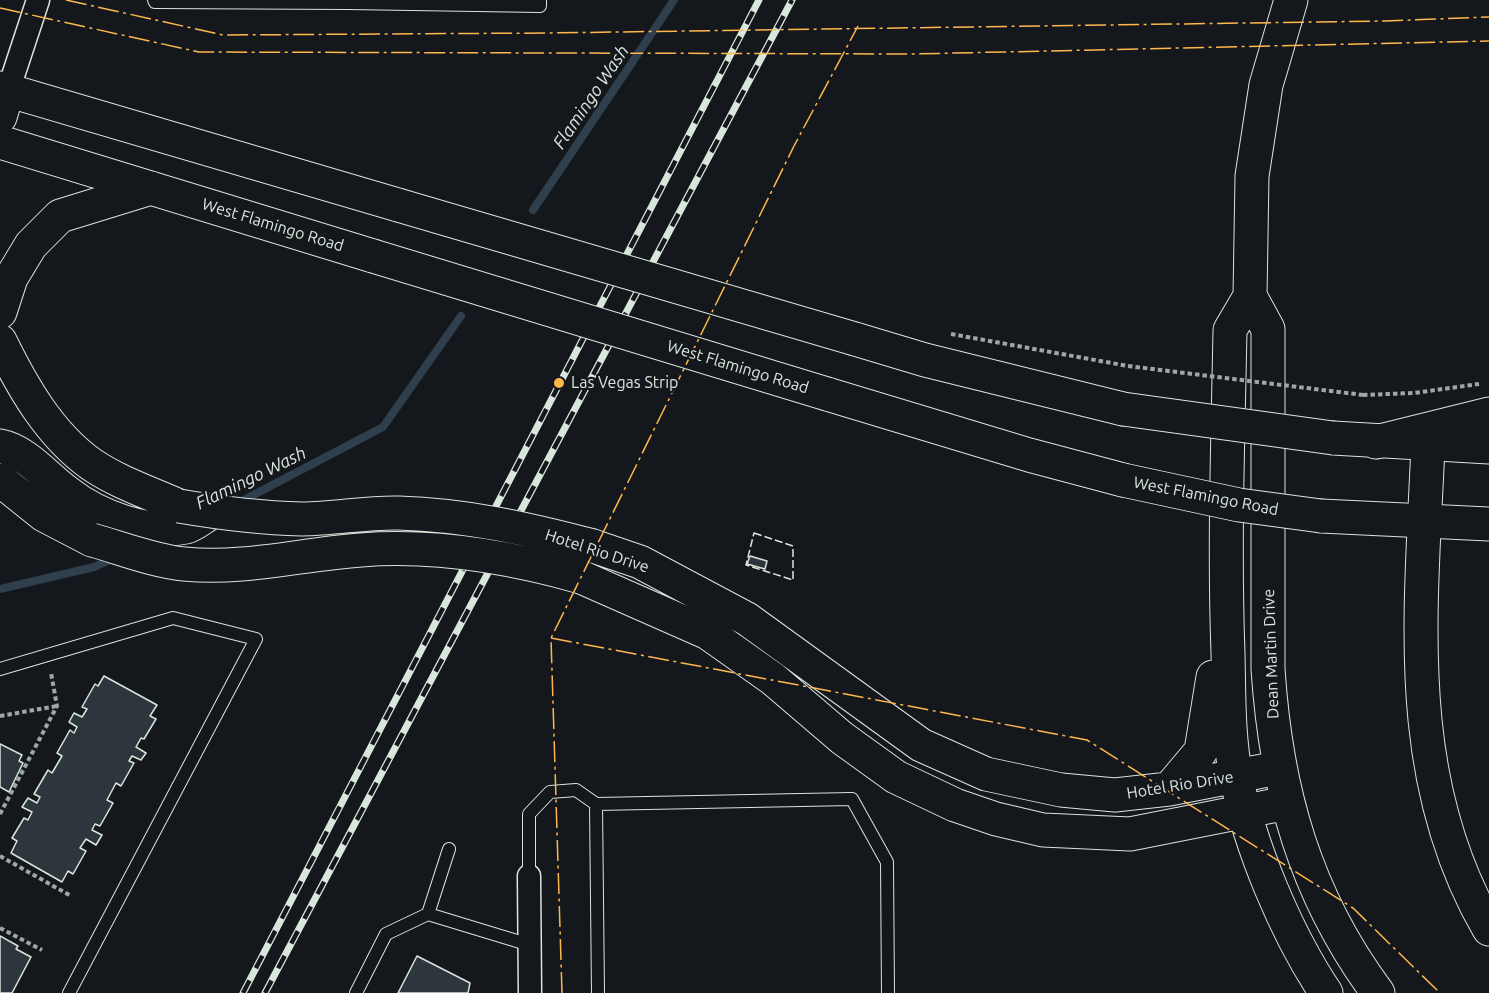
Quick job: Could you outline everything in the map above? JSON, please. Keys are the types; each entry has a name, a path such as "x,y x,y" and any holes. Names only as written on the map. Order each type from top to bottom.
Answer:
{"main road":[{"name":"Dean Martin Drive","path":"1291,0 1266,85 1252,176 1250,296 1230,330 1226,589 1231,733 1236,776 1267,880 1302,955 1326,993"},
{"path":"3,98 398,205 926,360 1123,409 1333,438 1489,447"},
{"name":"West Flamingo Road","path":"0,142 1029,455 1124,480 1239,505 1321,516 1425,523 1489,524"},
{"path":"0,312 11,278 31,245 60,216 151,188"},
{"name":"Dean Martin Drive","path":"1250,296 1268,329 1268,669 1278,768 1301,851 1333,925 1378,993"},
{"name":"Hotel Rio Drive","path":"0,341 19,380 48,423 90,464 179,506 211,512 303,519 396,513 447,516 523,527 593,546 640,562 747,619 921,745 986,774 1062,790 1115,795 1169,789 1278,768"},
{"path":"1376,442 1487,399"},
{"path":"1428,445 1421,696 1431,776 1448,839 1469,895 1489,929"},
{"path":"7,448 70,495 112,517 153,528 187,527 211,512"},
{"name":"Hotel Rio Drive","path":"3,485 45,515 92,540 182,564 235,566 363,549 442,550 515,560 581,578 708,633 772,679 842,738 896,777 955,805 1043,830 1130,834 1287,804"},
{"path":"1169,789 1201,752 1226,589"}],"street":[{"path":"3,98 38,0"},
{"path":"529,876 530,993"}],"lane":[{"path":"154,0 348,1 540,6 540,0"},
{"path":"0,669 173,618 256,639 69,993"},
{"path":"529,876 529,814 550,792 576,790 596,804 852,799 887,862 888,993"},
{"path":"596,804 598,993"},
{"path":"428,914 449,849"},
{"path":"356,993 386,934 428,914 530,945"}],"path":[{"path":"942,332 1128,366 1363,395 1414,393 1487,399"},
{"path":"0,813 57,706 48,654"},
{"path":"0,716 57,706"},
{"path":"0,856 72,896"},
{"path":"0,928 42,950"}],"building":[{"path":"750,556 767,561 765,569 747,564"},
{"path":"104,676 157,705 150,716 156,719 144,739 141,738 136,747 146,753 141,760 132,756 129,761 134,763 121,786 116,783 107,800 113,803 100,826 95,824 92,830 102,835 96,845 86,839 80,848 86,851 73,874 68,871 62,882 11,853 17,841 12,838 24,818 28,820 32,812 22,807 28,798 37,803 40,797 34,794 48,770 52,773 62,756 57,753 70,730 74,733 77,727 69,722 74,713 82,717 87,709 82,707 95,684 98,686"},
{"path":"0,744 22,755 19,761 23,763 9,792 0,787"},
{"path":"0,936 18,946 16,949 31,957 12,993 0,993"},
{"path":"417,956 470,983 468,993 398,993"}],"waterway":[{"name":"Flamingo Wash","path":"533,210 674,0"},
{"name":"Flamingo Wash","path":"240,502 383,427 461,316"},
{"name":"Flamingo Wash","path":"0,589 94,567 114,558"}],"railway":[{"path":"243,993 759,0"},
{"path":"265,993 792,0"}],"fence":[{"path":"754,533 793,546 793,580 746,565 754,533"}],"power":[{"path":"66,0 223,35 547,33 1386,21 1489,17"},
{"path":"0,8 199,52 913,54 1489,41"},
{"path":"562,993 551,638 794,146 858,26"},
{"path":"551,638 1087,740 1353,908 1440,993"}],"place":[{"name":"Las Vegas Strip","path":"559,383"}]}
